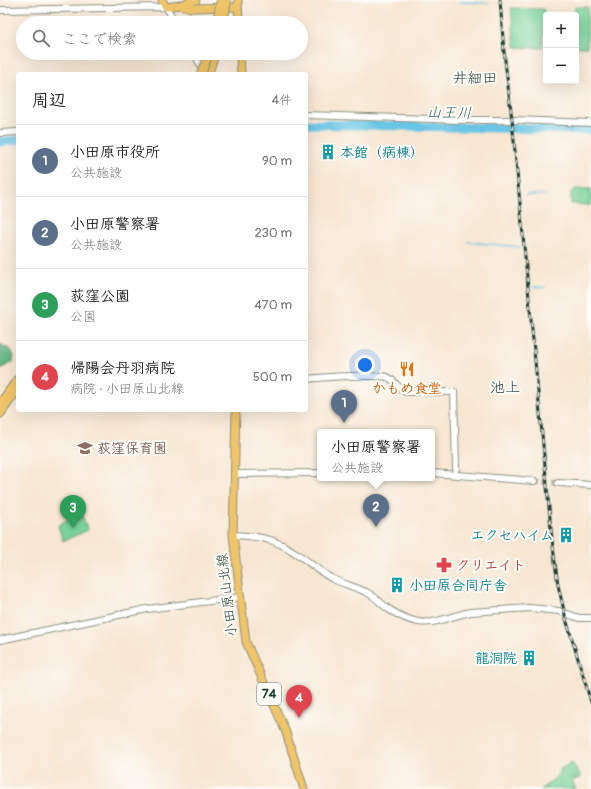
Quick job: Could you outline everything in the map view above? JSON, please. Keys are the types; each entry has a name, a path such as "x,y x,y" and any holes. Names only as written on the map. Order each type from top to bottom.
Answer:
{"highway":[{"path":"218,16 221,0"},
{"path":"225,16 227,0"},
{"path":"202,72 206,60"},
{"path":"208,72 212,60"},
{"path":"0,404 16,382"},
{"path":"0,414 16,392"}],"main road":[{"path":"180,5 196,0"},
{"path":"164,3 191,8 238,4 239,16"},
{"path":"240,60 240,72"},
{"name":"小田原山北線","path":"236,412 233,535 246,642 285,730 304,789"}],"street":[{"path":"0,10 164,3 172,16"},
{"path":"198,60 206,72"},
{"path":"308,115 591,123"},
{"path":"0,133 16,132"},
{"path":"308,379 382,376 388,377 401,390 406,392 454,392 456,469"},
{"path":"234,474 317,473"},
{"path":"435,473 534,481"},
{"path":"558,483 591,485"},
{"path":"233,535 267,539 281,544 332,578 368,593 390,610 418,622 440,621 462,613 530,608 559,611 580,618 591,618"},
{"path":"0,640 147,609 241,597"}],"green space":[{"path":"575,7 588,7 587,47 579,47 579,12 575,12"},
{"path":"511,8 544,9 543,48 515,47"},
{"path":"575,189 591,189 591,205 571,204 571,192"},
{"path":"0,344 11,350 14,356 13,362 0,369"},
{"path":"82,515 88,530 63,541 58,526 75,516"},
{"path":"572,762 581,777 572,781 576,789 541,789 560,774 559,770"}],"waterway":[{"path":"459,2 488,3"},
{"name":"山王川","path":"308,124 591,130"},
{"name":"山王川","path":"0,142 16,140"},
{"path":"526,195 545,195"},
{"path":"468,242 520,247"},
{"path":"533,287 545,287"}],"tunnel":[{"path":"534,481 558,483"}],"railway":[{"path":"500,0 552,539 558,585 566,619 591,702"}],"place":[{"name":"本館（病棟）","path":"328,152"},
{"name":"かもめ食堂","path":"407,369"},
{"name":"小田原市役所","path":"344,423"},
{"name":"荻窪保育園","path":"85,448"},
{"name":"小田原警察署","path":"376,527"},
{"name":"荻窪公園","path":"73,528"},
{"name":"エクセハイム","path":"566,535"},
{"name":"クリエイト","path":"444,565"},
{"name":"小田原合同庁舎","path":"397,585"},
{"name":"龍洞院","path":"529,658"},
{"name":"帰陽会丹羽病院","path":"299,718"}],"district":[{"name":"井細田","path":"475,78"},
{"name":"池上","path":"505,387"}]}
